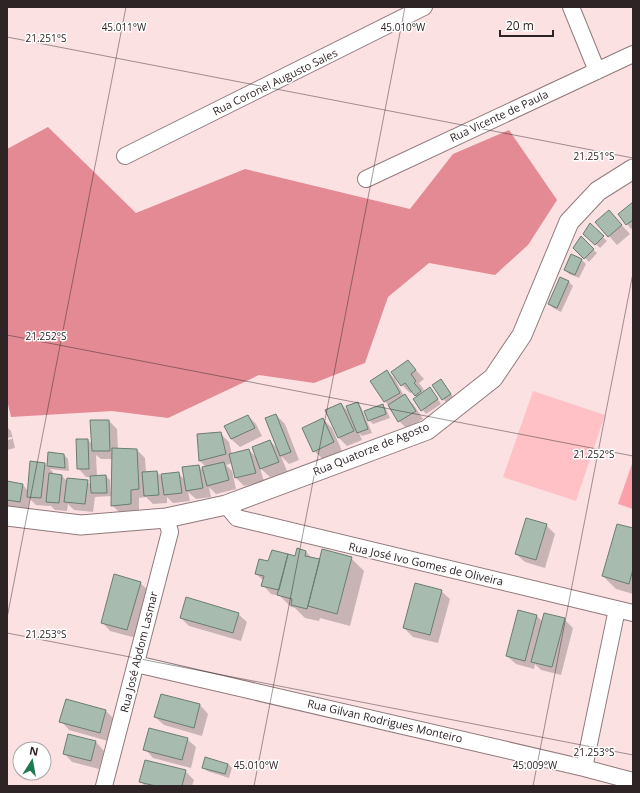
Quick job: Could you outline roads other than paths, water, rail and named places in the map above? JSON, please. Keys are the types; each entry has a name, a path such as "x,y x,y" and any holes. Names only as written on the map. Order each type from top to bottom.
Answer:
{"street":[{"name":"Rua Coronel Augusto Sales","path":"125,156 424,7"},
{"path":"571,7 597,71"},
{"name":"Rua Vicente de Paula","path":"366,179 633,54"},
{"name":"Rua Quatorze de Agosto","path":"7,516 81,525 166,518 226,505 427,430 493,378 522,336 569,222 598,191 633,169"},
{"name":"Rua José Ivo Gomes de Oliveira","path":"226,505 236,518 633,613"},
{"name":"Rua José Abdom Lasmar","path":"104,786 170,532 166,518"},
{"path":"584,768 617,609"},
{"name":"Rua Gilvan Rodrigues Monteiro","path":"136,664 584,768 633,781"}]}
